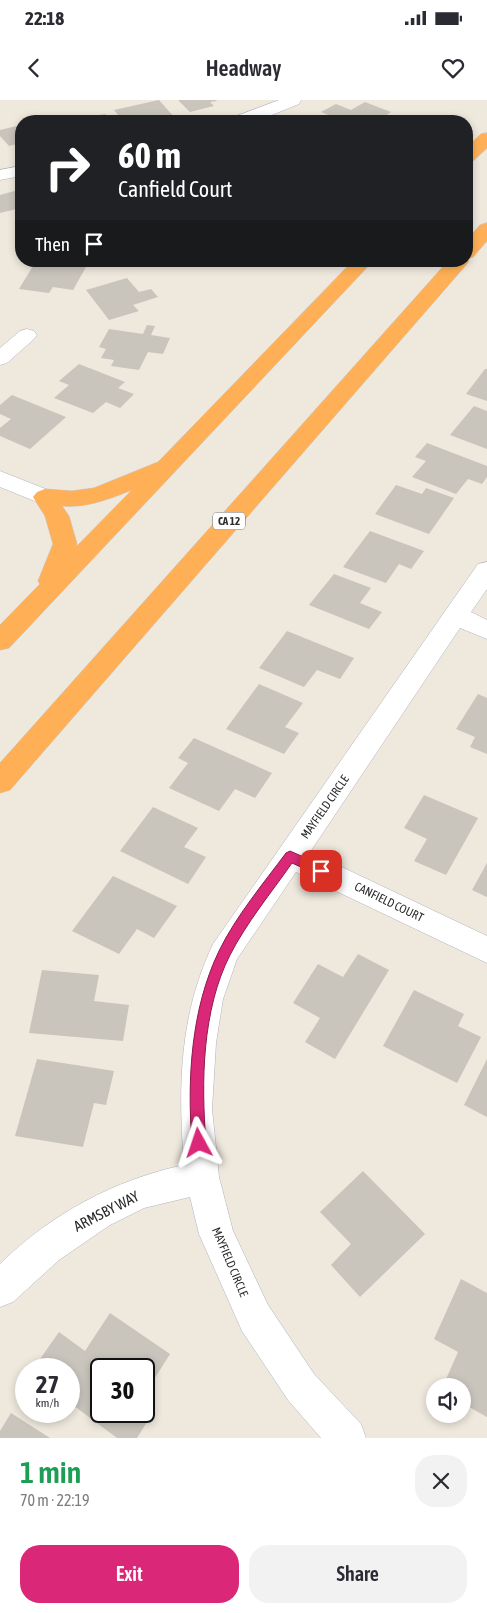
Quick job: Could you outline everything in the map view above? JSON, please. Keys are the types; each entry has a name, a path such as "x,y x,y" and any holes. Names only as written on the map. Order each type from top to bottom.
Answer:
{"highway":[{"path":"473,151 487,138"},
{"path":"473,245 487,229"},
{"path":"0,641 358,267"},
{"name":"CA 12","path":"0,782 453,267"},
{"path":"46,497 72,499 99,495 170,464"},
{"path":"44,595 65,544 57,516 46,497"}],"street":[{"path":"259,115 293,100"},
{"path":"0,175 15,172"},
{"path":"0,359 27,335"},
{"path":"0,478 46,497"},
{"name":"MAYFIELD CIRCLE","path":"347,1438 301,1387 255,1318 216,1234 202,1177 196,1109 200,1043 207,999 224,953 252,910 487,570"},
{"path":"456,616 487,630"},
{"name":"CANFIELD COURT","path":"290,856 487,950"},
{"name":"ARMSBY WAY","path":"0,1288 27,1260 79,1222 136,1194 202,1177"}],"building":[{"path":"159,100 172,115 118,115 114,110"},
{"path":"178,100 217,101 210,102 214,106 190,112"},
{"path":"365,102 391,112 386,115 328,115 321,112 336,104 351,110"},
{"path":"15,126 15,144 9,146 0,136 0,130"},
{"path":"15,191 15,209 0,213 0,195"},
{"path":"32,267 86,267 73,290 53,287 49,293 19,289"},
{"path":"127,278 139,292 151,289 158,297 133,305 139,311 109,320 86,290"},
{"path":"147,325 155,326 151,335 170,338 163,354 148,352 139,370 111,366 114,360 101,358 106,349 99,347 109,329 143,334"},
{"path":"79,364 125,382 118,388 134,394 120,408 106,402 93,413 54,398 69,385 59,381"},
{"path":"485,369 487,369 487,401 466,394"},
{"path":"12,395 66,417 30,449 0,436 0,428 11,419 0,414 0,405"},
{"path":"474,406 487,411 487,449 450,435"},
{"path":"427,443 487,466 487,477 482,484 468,479 456,494 412,477 426,461 415,457"},
{"path":"396,485 422,494 426,488 454,498 429,534 375,514"},
{"path":"370,531 424,551 411,569 399,564 386,583 343,567"},
{"path":"334,574 371,588 360,603 382,612 369,629 309,605"},
{"path":"287,631 354,658 340,679 317,670 304,687 259,668"},
{"path":"259,684 303,703 285,727 299,733 284,754 226,729"},
{"path":"478,694 487,698 487,754 470,747 475,737 456,729"},
{"path":"194,738 272,773 255,798 235,789 219,811 169,788 188,763 178,758"},
{"path":"424,795 478,818 446,875 414,861 427,839 404,828"},
{"path":"153,807 198,828 184,847 206,857 188,884 120,851"},
{"path":"487,863 487,897 472,890"},
{"path":"113,876 177,906 154,938 137,929 119,954 72,931"},
{"path":"358,954 389,970 335,1059 305,1042 320,1018 293,1003 318,964 343,977"},
{"path":"42,970 99,975 94,1001 129,1005 123,1041 29,1033"},
{"path":"414,990 464,1014 458,1026 481,1037 457,1083 383,1046"},
{"path":"37,1059 114,1071 106,1105 94,1103 83,1147 15,1136"},
{"path":"487,1059 487,1117 464,1105"},
{"path":"363,1171 425,1234 360,1297 331,1265 351,1244 320,1212"},
{"path":"461,1279 487,1293 487,1417 471,1408 471,1378 447,1378 458,1352 434,1339"},
{"path":"110,1313 170,1354 155,1378 155,1358 90,1358 90,1418 80,1410 80,1358 41,1358 59,1332 85,1351"},
{"path":"11,1413 15,1416 15,1423 27,1423 50,1438 0,1438 0,1431"},
{"path":"97,1423 146,1423 137,1438 117,1438"}],"route":[{"path":"199,1143 196,1109 200,1043 207,999 224,953 290,856 321,871"}]}
